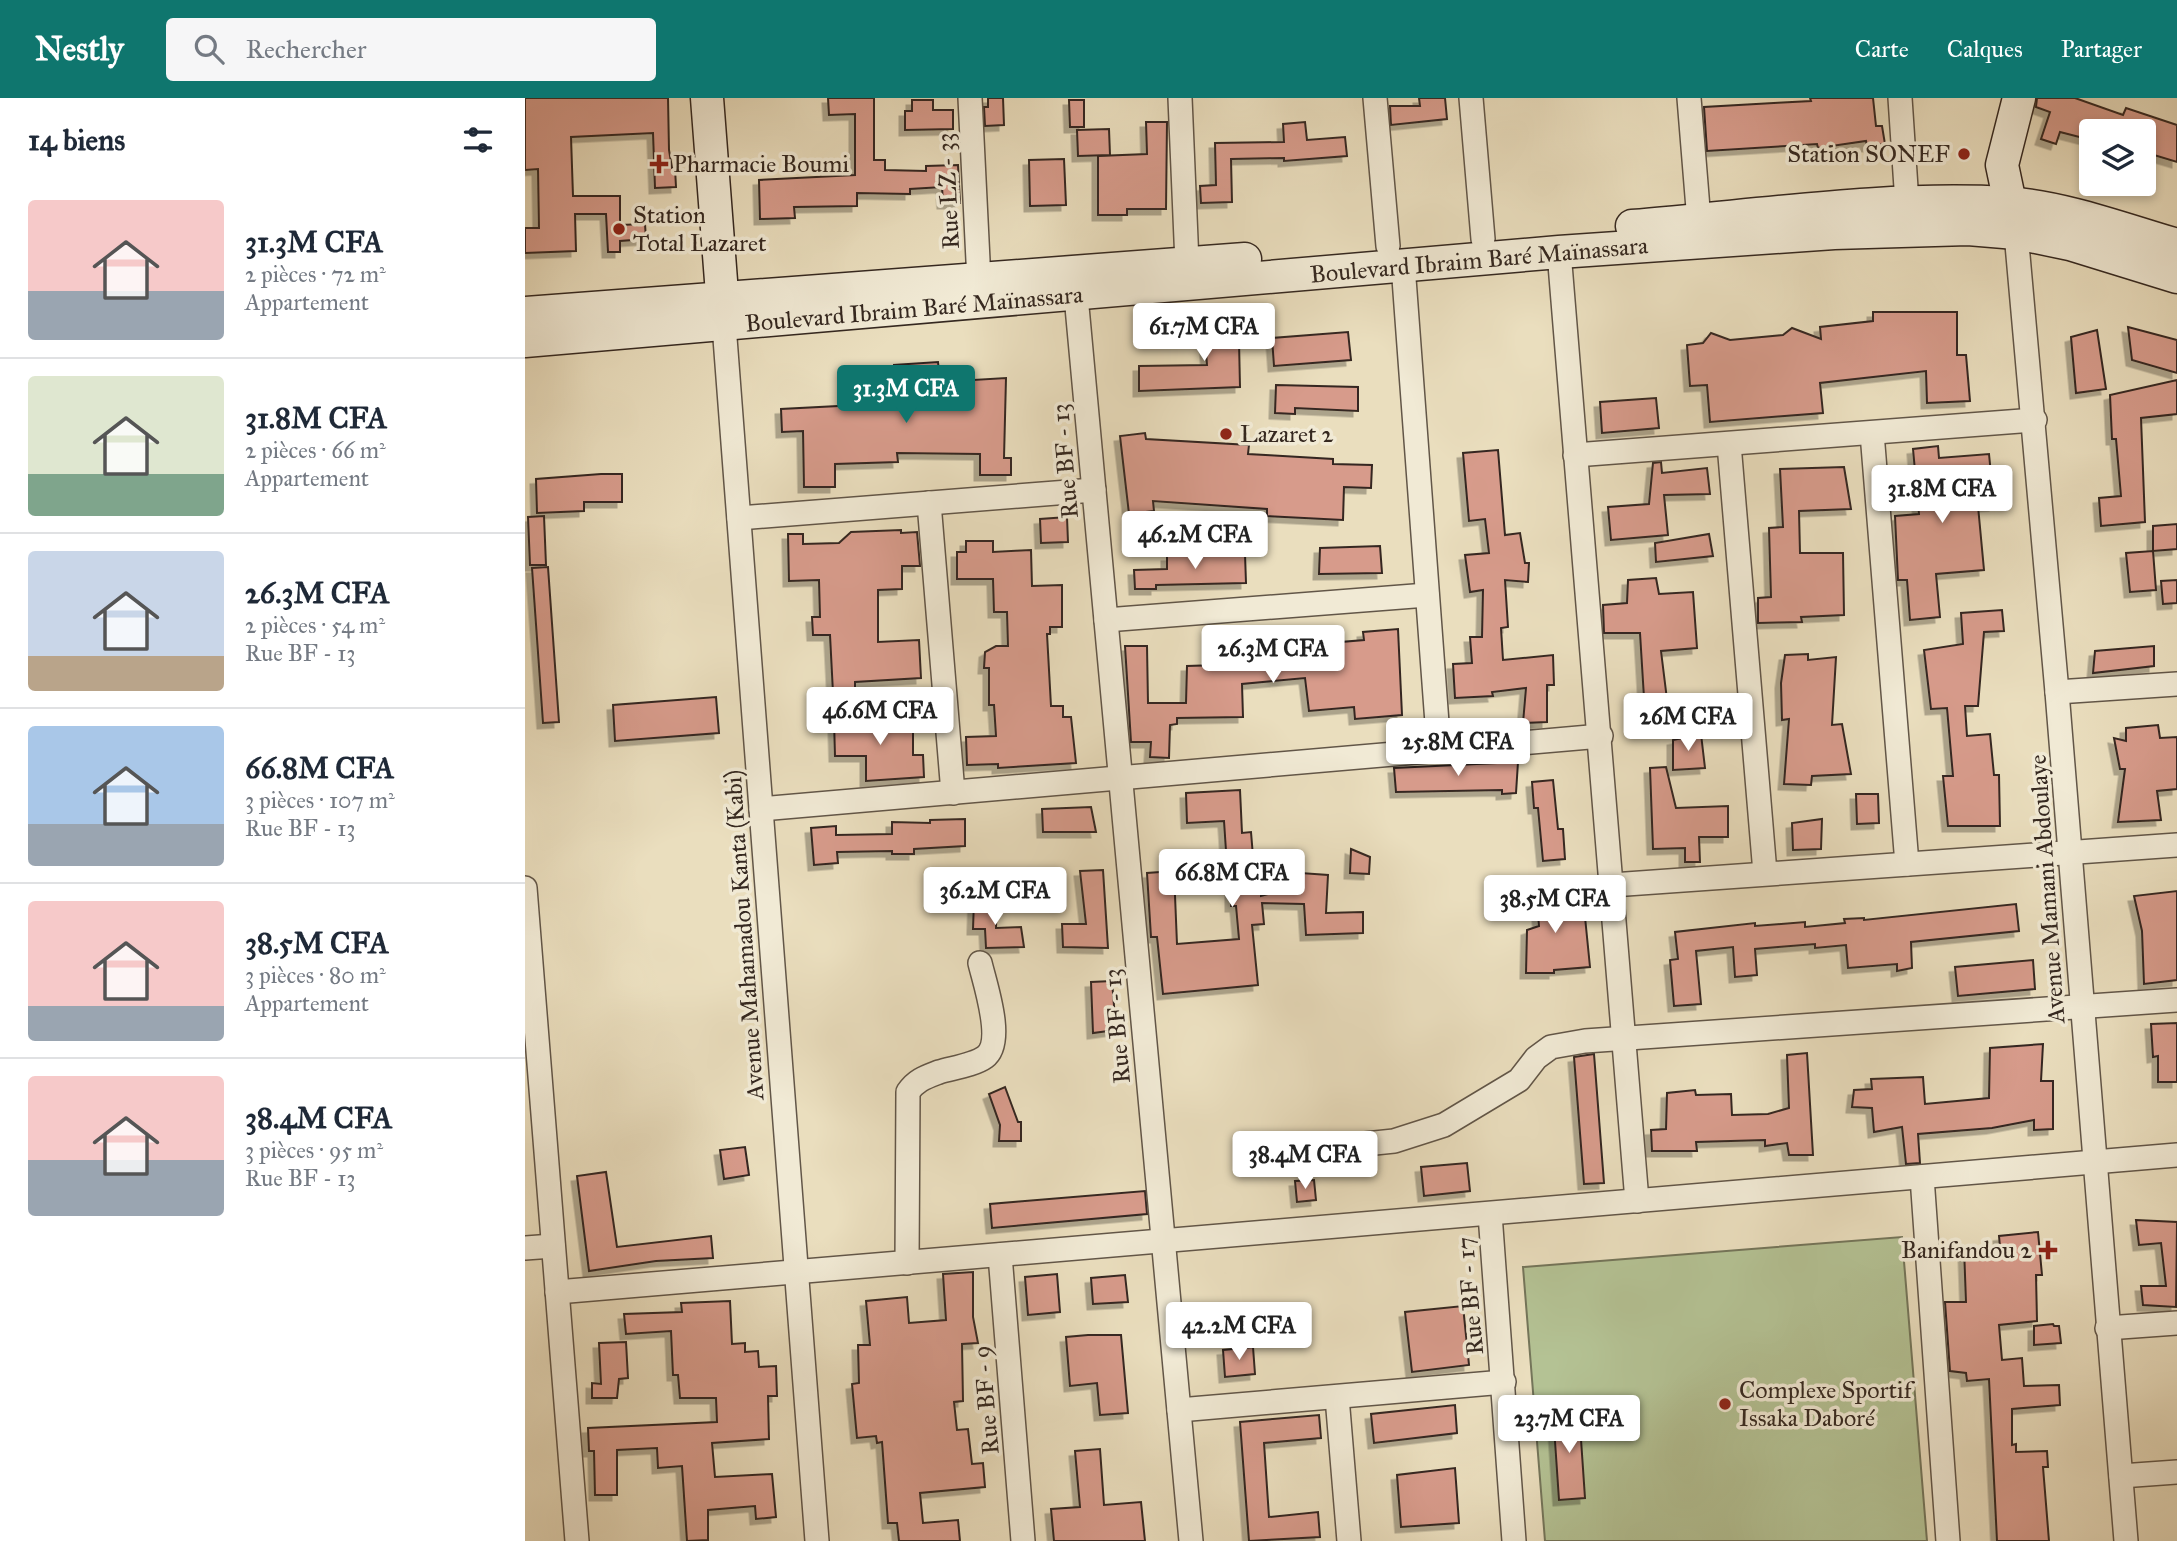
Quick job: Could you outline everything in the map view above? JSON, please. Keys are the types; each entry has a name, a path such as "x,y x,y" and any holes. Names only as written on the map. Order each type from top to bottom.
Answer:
{"main road":[{"path":"707,98 723,312"},
{"path":"2013,218 2003,165 2019,98"},
{"name":"Boulevard Ibraim Baré Maïnassara","path":"525,313 723,312 1076,296 1395,256 1483,239 1907,203 2013,218 2095,221 2177,245"},
{"name":"Boulevard Ibraim Baré Maïnassara","path":"525,341 723,312 979,281 1187,263 1559,252 1860,232 1968,229 2013,218 2070,244 2177,278"}],"street":[{"name":"Rue LZ - 33","path":"970,98 979,281"},
{"path":"1180,98 1187,263"},
{"path":"1375,98 1395,256 1439,750"},
{"path":"1471,98 1483,239"},
{"path":"1689,98 1699,220"},
{"path":"1900,98 1907,203"},
{"name":"Avenue Mamani Abdoulaye","path":"2013,218 2035,420 2126,1541"},
{"path":"1559,252 1601,736 1637,1201"},
{"name":"Rue BF - 13","path":"1076,296 1191,1541"},
{"name":"Avenue Mahamadou Kanta (Kabi)","path":"723,312 817,1541"},
{"path":"1575,455 2035,420"},
{"path":"1872,433 1907,864"},
{"path":"1729,444 1765,873"},
{"path":"739,518 1094,490"},
{"path":"929,503 953,793"},
{"path":"1106,620 1427,595"},
{"path":"2057,692 2177,684"},
{"path":"761,809 1601,736"},
{"path":"1612,885 2177,845"},
{"path":"525,888 577,1541"},
{"path":"907,1263 908,1092 914,1083 927,1076 985,1057 993,1047 995,1028 980,963"},
{"path":"1258,1155 1394,1141 1444,1125 1519,1080 1536,1058 1552,1047 2177,1000"},
{"path":"557,1292 2177,1156"},
{"path":"1922,1177 1948,1541"},
{"name":"Rue BF - 17","path":"1490,1214 1514,1541"},
{"path":"525,1248 553,1246"},
{"name":"Rue BF - 9","path":"1000,1255 1023,1541"},
{"path":"2107,1328 2177,1323"},
{"path":"1179,1410 1504,1382"},
{"path":"1337,1398 1349,1541"},
{"path":"2121,1476 2177,1472"}],"green space":[{"name":"Complexe Sportif Issaka Daboré","path":"1902,1237 1927,1541 1545,1541 1523,1267"}],"building":[{"path":"525,98 668,98 669,150 672,168 675,168 676,187 655,188 653,133 571,137 573,196 620,196 620,225 645,224 646,239 620,241 620,252 608,252 606,214 575,214 576,251 525,253 525,228 539,228 538,169 525,170"},
{"path":"828,98 874,98 874,160 885,160 885,170 926,171 926,166 958,165 960,203 943,203 942,187 910,189 910,194 857,193 857,206 794,207 795,218 760,219 759,180 855,175 855,114 829,115"},
{"path":"988,98 1003,98 1004,125 985,126 984,107 988,107"},
{"path":"1419,98 1445,98 1447,119 1391,125 1390,106 1420,106"},
{"path":"1810,98 1873,98 1876,126 1882,126 1885,144 1867,146 1866,141 1818,148 1817,144 1707,151 1704,107 1811,101"},
{"path":"2037,98 2075,98 2123,115 2126,108 2177,125 2177,162 2156,156 2156,119 2079,119 2079,137 2060,132 2056,144 2041,139 2050,112 2036,107"},
{"path":"912,100 933,100 933,110 953,110 953,129 905,130 905,111 912,111"},
{"path":"1069,100 1084,100 1084,127 1070,127"},
{"path":"1146,122 1167,122 1166,209 1127,209 1127,215 1098,215 1098,156 1147,154"},
{"path":"1305,122 1307,140 1345,137 1347,156 1284,161 1284,158 1231,159 1232,202 1201,203 1200,186 1216,185 1215,143 1284,142 1283,124"},
{"path":"1109,129 1110,155 1078,156 1077,130"},
{"path":"1064,159 1066,205 1030,206 1029,160"},
{"path":"1873,312 1957,312 1957,355 1966,355 1970,401 1927,403 1926,371 1820,383 1823,413 1710,422 1707,385 1690,386 1687,345 1703,343 1711,333 1730,340 1783,335 1792,328 1821,339 1820,327 1873,321"},
{"path":"1254,321 1255,339 1239,341 1240,387 1139,391 1139,366 1207,365 1204,325"},
{"path":"2128,327 2177,340 2177,373 2132,360"},
{"path":"2097,330 2106,389 2076,393 2071,337"},
{"path":"1348,332 1351,360 1274,366 1272,338"},
{"path":"938,362 940,382 1006,378 1004,458 1011,458 1011,475 980,475 980,454 897,453 898,462 835,464 835,487 804,487 803,431 782,432 781,409 896,403 894,365"},
{"path":"2177,380 2177,414 2141,418 2145,522 2101,526 2099,498 2121,496 2116,439 2112,439 2110,395"},
{"path":"1276,385 1358,387 1358,411 1295,408 1295,414 1275,413"},
{"path":"1656,398 1659,428 1602,433 1600,402"},
{"path":"1145,433 1146,439 1249,445 1248,454 1333,459 1333,464 1372,465 1371,488 1344,487 1343,520 1267,516 1267,509 1153,501 1154,511 1129,514 1120,436"},
{"path":"1938,446 1939,458 1989,454 1994,505 1978,506 1984,570 1936,574 1940,617 1910,620 1907,580 1898,580 1895,516 1919,514 1913,449"},
{"path":"1498,450 1505,535 1520,533 1525,563 1529,563 1528,582 1505,580 1508,627 1501,628 1503,660 1553,655 1554,685 1547,685 1547,722 1523,723 1526,688 1492,692 1493,696 1455,698 1453,664 1472,663 1470,637 1482,637 1483,590 1470,592 1465,555 1489,553 1485,519 1469,521 1463,453"},
{"path":"1661,462 1662,473 1707,468 1710,494 1664,495 1668,535 1611,540 1608,507 1649,504 1653,463"},
{"path":"1844,467 1851,509 1799,511 1800,553 1843,553 1844,615 1801,617 1802,622 1758,623 1758,598 1771,597 1769,528 1783,527 1780,469"},
{"path":"622,474 622,502 584,502 584,511 537,513 536,479"},
{"path":"544,516 546,565 530,565 528,517"},
{"path":"1067,517 1068,542 1041,543 1040,519"},
{"path":"2177,524 2177,549 2153,551 2153,526"},
{"path":"901,530 901,533 917,532 920,566 902,566 902,589 878,590 878,642 919,640 921,678 855,682 855,692 833,693 830,635 813,635 812,617 820,617 819,580 789,581 788,534 803,534 803,544 839,543 851,532"},
{"path":"1709,534 1713,556 1656,562 1655,543"},
{"path":"966,541 993,541 993,552 1031,550 1032,586 1062,585 1062,627 1050,627 1050,634 1047,634 1051,706 1063,706 1063,717 1071,717 1076,763 998,768 998,764 967,765 966,737 996,736 994,705 989,705 989,668 984,668 985,652 996,646 1008,646 1007,612 994,612 993,579 957,579 957,552 966,552"},
{"path":"1380,546 1382,573 1319,574 1320,548"},
{"path":"2153,551 2156,590 2130,592 2126,553"},
{"path":"1245,554 1246,583 1156,585 1156,589 1135,589 1134,570 1167,569 1167,556"},
{"path":"548,567 559,722 543,723 532,568"},
{"path":"1656,578 1659,594 1693,592 1697,648 1661,651 1671,732 1646,730 1640,633 1604,633 1603,605 1627,603 1628,580"},
{"path":"2177,580 2177,603 2163,604 2161,581"},
{"path":"2002,610 2004,631 1984,632 1978,706 1965,706 1967,736 1990,734 1994,775 1999,775 2000,826 1948,826 1943,776 1953,776 1947,708 1931,709 1924,650 1963,644 1961,613"},
{"path":"1398,629 1402,715 1355,719 1354,707 1309,711 1305,678 1242,684 1243,717 1177,718 1177,724 1170,725 1169,758 1150,757 1151,742 1131,742 1125,646 1147,646 1148,703 1186,703 1187,666 1250,664 1250,658 1306,653 1305,645 1364,640 1363,632"},
{"path":"2154,646 2154,666 2093,673 2095,651"},
{"path":"1808,654 1808,660 1836,657 1832,725 1842,724 1851,774 1812,776 1811,785 1784,784 1789,719 1782,720 1781,683 1785,655"},
{"path":"716,697 719,733 615,741 613,705"},
{"path":"900,717 904,725 913,725 913,755 923,755 924,777 866,781 866,756 835,756 834,721"},
{"path":"2158,725 2160,738 2177,737 2177,789 2157,791 2161,820 2118,822 2125,769 2120,769 2114,738 2126,741 2126,728"},
{"path":"1701,734 1705,768 1673,770 1673,740"},
{"path":"1518,762 1516,793 1502,794 1502,790 1396,792 1394,768"},
{"path":"1666,767 1676,808 1728,806 1728,837 1699,837 1700,862 1685,862 1685,848 1653,849 1650,768"},
{"path":"1553,780 1558,829 1563,829 1565,859 1543,861 1538,808 1534,808 1532,782"},
{"path":"1240,790 1242,833 1251,832 1256,893 1261,893 1261,896 1300,885 1301,873 1328,875 1326,913 1363,912 1363,933 1306,935 1304,904 1262,903 1264,924 1252,925 1258,985 1163,994 1157,937 1151,937 1147,873 1174,871 1177,944 1239,939 1236,906 1231,906 1231,880 1228,881 1224,821 1187,823 1186,793"},
{"path":"1856,794 1878,794 1879,823 1857,824"},
{"path":"1091,807 1096,832 1043,832 1042,809"},
{"path":"965,819 965,846 914,849 914,854 892,854 892,851 837,852 838,863 814,865 811,828 836,826 836,835 892,834 892,822 930,823 930,820"},
{"path":"1822,819 1821,849 1793,850 1792,823"},
{"path":"1351,849 1370,857 1369,874 1350,873"},
{"path":"1103,870 1108,948 1063,947 1062,924 1086,924 1080,871"},
{"path":"1558,878 1561,918 1585,917 1590,967 1554,970 1554,973 1526,973 1527,930 1539,926 1535,880"},
{"path":"2177,891 2177,980 2144,984 2142,931 2134,896"},
{"path":"974,900 997,900 996,928 1021,927 1024,947 986,948 985,929 973,929"},
{"path":"2016,904 2019,931 1911,942 1912,968 1897,971 1897,964 1848,968 1846,945 1815,948 1815,944 1755,949 1757,975 1735,977 1733,947 1696,951 1701,1004 1674,1006 1670,960 1678,959 1675,932 1755,923 1755,926 1805,922 1805,927 1845,923 1844,919 1864,920"},
{"path":"2033,960 2035,989 1958,996 1955,967"},
{"path":"1112,981 1116,1030 1093,1033 1091,982"},
{"path":"2177,1023 2177,1082 2158,1082 2158,1056 2153,1057 2151,1024"},
{"path":"2043,1044 2041,1081 2053,1081 2053,1129 2034,1130 2034,1120 1992,1128 1918,1134 1920,1163 1906,1164 1902,1127 1874,1132 1872,1108 1852,1107 1854,1090 1872,1089 1871,1079 1923,1077 1925,1104 1989,1098 1990,1048"},
{"path":"1807,1053 1813,1155 1789,1155 1787,1143 1765,1146 1765,1140 1696,1142 1697,1151 1652,1151 1651,1130 1666,1129 1667,1093 1695,1090 1696,1095 1731,1094 1732,1115 1768,1114 1789,1108 1787,1055"},
{"path":"1594,1054 1604,1183 1584,1184 1574,1057"},
{"path":"1005,1087 1018,1122 1021,1122 1021,1141 999,1141 1000,1125 989,1094"},
{"path":"745,1147 749,1175 724,1179 720,1150"},
{"path":"1467,1163 1470,1191 1424,1196 1421,1167"},
{"path":"606,1172 617,1247 711,1236 713,1258 656,1261 589,1271 577,1176"},
{"path":"1314,1180 1316,1200 1297,1202 1295,1181"},
{"path":"1145,1191 1147,1214 992,1228 990,1204"},
{"path":"2136,1220 2177,1222 2176,1307 2143,1305 2141,1286 2166,1286 2161,1243 2139,1245"},
{"path":"2038,1232 2042,1275 2036,1275 2037,1321 1999,1325 2002,1360 2022,1358 2024,1386 2059,1385 2060,1405 2012,1409 2012,1445 2016,1444 2016,1452 2047,1451 2048,1467 2043,1467 2049,1541 1997,1541 1989,1379 1967,1381 1966,1373 1950,1371 1945,1302 1966,1302 1964,1248 2000,1247 1999,1236"},
{"path":"973,1272 973,1317 978,1343 962,1344 963,1401 954,1402 957,1430 968,1429 972,1464 983,1463 985,1487 920,1493 923,1523 958,1520 960,1541 899,1541 897,1523 888,1523 882,1442 877,1443 876,1436 857,1438 852,1384 859,1383 858,1345 870,1345 866,1301 907,1297 909,1323 946,1320 943,1274"},
{"path":"1057,1274 1060,1312 1028,1315 1025,1277"},
{"path":"1125,1275 1128,1302 1093,1304 1091,1278"},
{"path":"730,1301 732,1344 745,1343 745,1352 758,1351 759,1367 776,1366 777,1396 768,1396 769,1439 712,1443 715,1477 772,1474 776,1517 756,1519 755,1506 708,1510 708,1540 687,1541 682,1466 658,1468 657,1448 617,1450 617,1495 595,1495 594,1451 589,1451 588,1428 717,1422 716,1398 680,1398 678,1375 673,1375 671,1331 626,1334 624,1314 682,1312 681,1303"},
{"path":"1463,1306 1469,1365 1412,1372 1405,1312"},
{"path":"2034,1326 2059,1326 2061,1343 2034,1345"},
{"path":"1121,1335 1128,1413 1100,1415 1097,1383 1070,1386 1066,1337"},
{"path":"626,1342 628,1378 619,1379 617,1398 592,1398 592,1383 601,1384 599,1343"},
{"path":"1253,1347 1255,1374 1225,1377 1223,1350"},
{"path":"1455,1405 1457,1433 1374,1443 1371,1414"},
{"path":"1579,1410 1585,1498 1559,1500 1553,1412"},
{"path":"1319,1415 1321,1438 1264,1443 1269,1517 1318,1512 1320,1537 1249,1541 1240,1422"},
{"path":"1100,1449 1104,1505 1141,1502 1145,1541 1054,1541 1051,1509 1080,1507 1075,1451"},
{"path":"1455,1468 1459,1523 1401,1527 1397,1475"}],"place":[{"name":"Station SONEF","path":"1964,154"},
{"name":"Pharmacie Boumi","path":"659,164"},
{"name":"Station Total Lazaret","path":"619,229"},
{"name":"Lazaret 2","path":"1226,434"},
{"name":"Banifandou 2","path":"2048,1250"},
{"name":"Complexe Sportif Issaka Daboré","path":"1725,1404"}]}
